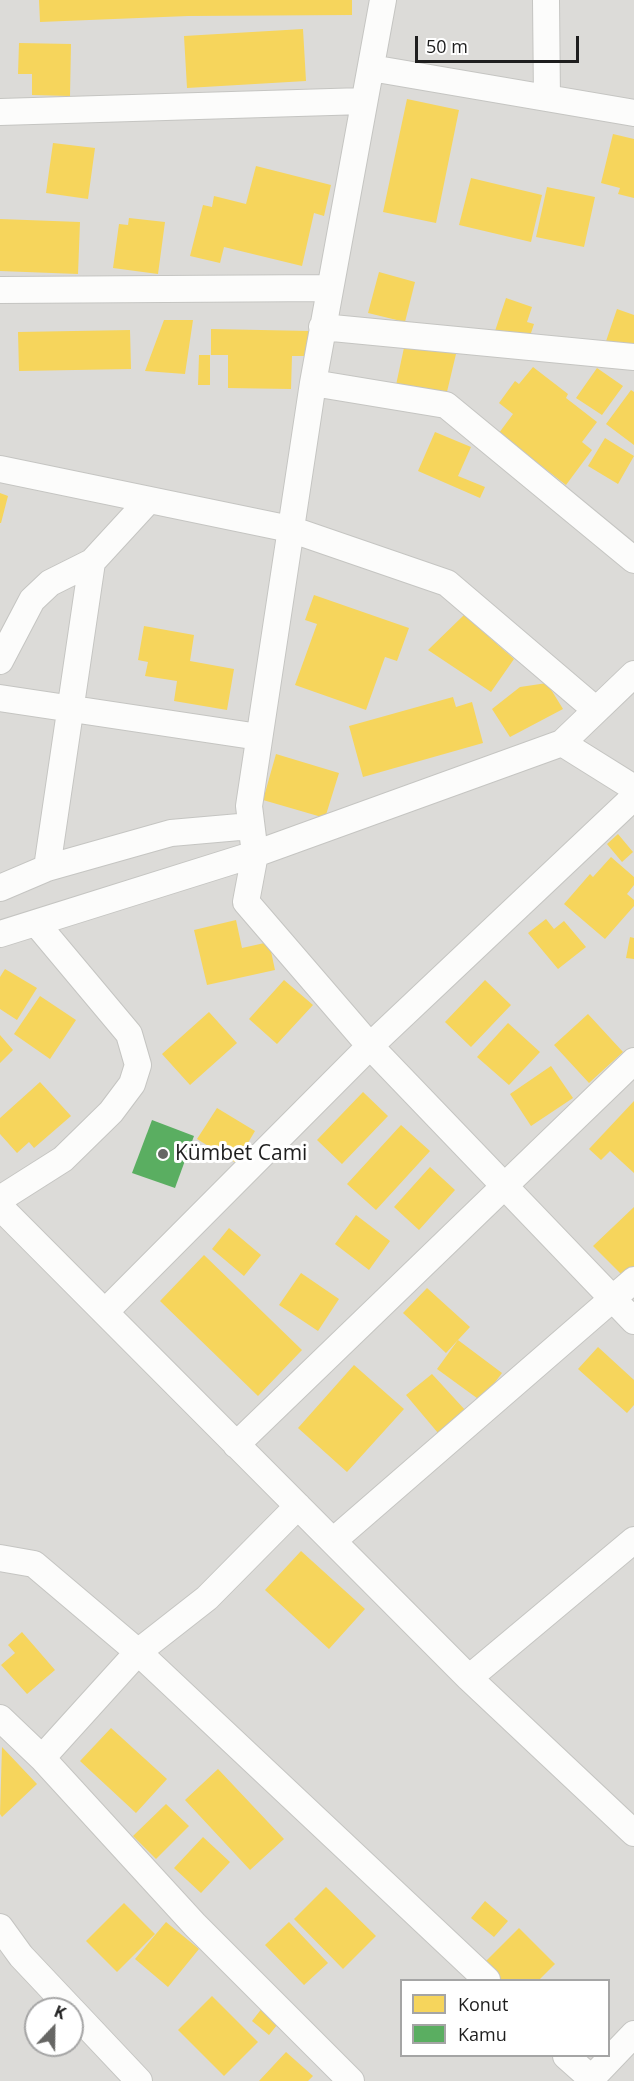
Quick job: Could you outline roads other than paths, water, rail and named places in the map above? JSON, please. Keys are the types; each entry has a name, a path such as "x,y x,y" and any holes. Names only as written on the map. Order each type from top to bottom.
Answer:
{"street":[{"path":"383,0 322,327 259,737 249,806 255,854 246,902 370,1046 634,1321"},
{"path":"546,0 547,98"},
{"path":"370,68 634,113"},
{"path":"0,112 364,101"},
{"path":"0,290 329,288"},
{"path":"322,327 634,357"},
{"path":"313,383 446,405 634,560"},
{"path":"0,469 291,529 447,583 596,710"},
{"path":"0,661 32,600 50,583 92,562 149,500"},
{"path":"48,868 92,562"},
{"path":"0,934 255,854 562,743 634,674"},
{"path":"0,698 259,737"},
{"path":"562,743 634,788"},
{"path":"105,1312 370,1046 634,797"},
{"path":"0,888 48,868 171,832 251,826"},
{"path":"0,1199 63,1159 103,1120 132,1084 138,1065 129,1034 36,923"},
{"path":"236,1444 634,1061"},
{"path":"0,1207 470,1678 634,1833"},
{"path":"333,1541 634,1280"},
{"path":"42,1758 138,1652 207,1598 298,1506"},
{"path":"470,1678 634,1540"},
{"path":"0,1558 34,1564 138,1652 486,1979"},
{"path":"0,1718 42,1758 195,1925 351,2081"},
{"path":"0,1928 21,1956 60,1997"},
{"path":"84,2023 139,2081"},
{"path":"569,2057 591,2080 634,2034"}],"place":[{"name":"Kümbet Cami","path":"163,1154"}]}
